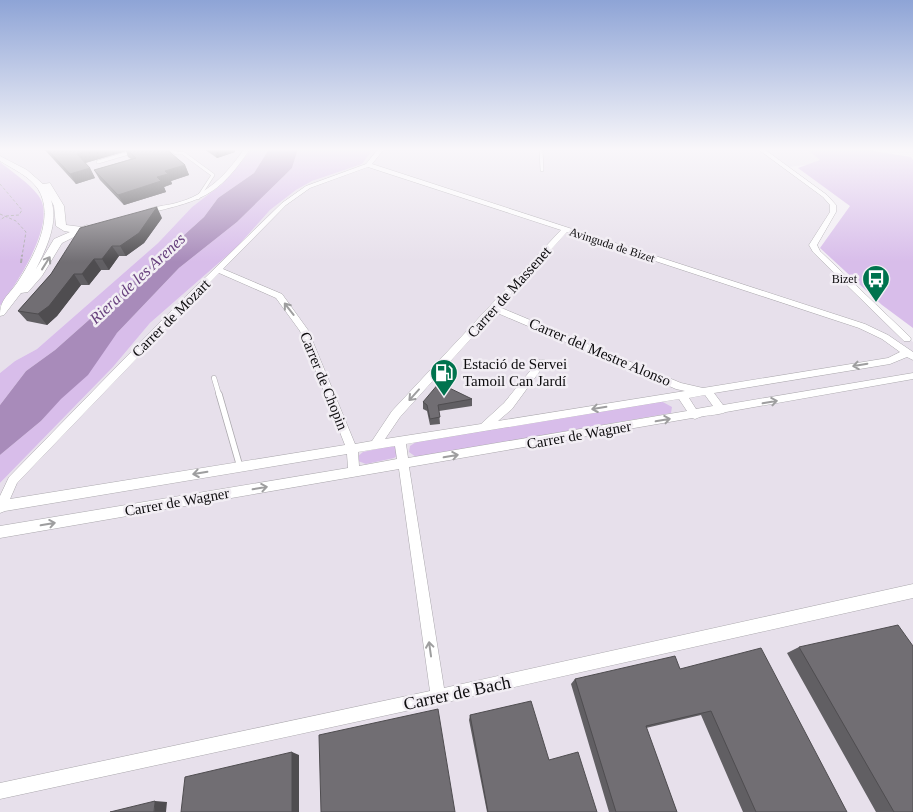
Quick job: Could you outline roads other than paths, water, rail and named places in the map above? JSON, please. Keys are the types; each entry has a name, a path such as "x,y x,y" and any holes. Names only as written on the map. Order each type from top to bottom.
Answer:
{"main road":[{"path":"0,312 14,296 34,262 47,230 49,211 43,190 40,187"},
{"path":"0,312 37,276 58,241 92,227 63,228 61,226 59,206 49,187"}],"street":[{"path":"143,213 198,198 214,187"},
{"name":"Carrer de Mozart","path":"0,507 13,480 176,311 295,195 311,187"},
{"name":"Avinguda de Bizet","path":"434,187 859,325 908,344"},
{"path":"813,187 833,205 833,212 813,245 821,256 888,320 908,344"},
{"name":"Carrer de Massenet","path":"375,445 396,414 565,230"},
{"name":"Carrer de Chopin","path":"219,270 279,296 290,310 304,330 352,449"},
{"name":"Carrer del Mestre Alonso","path":"494,308 679,386 707,391"},
{"name":"Avinguda de Bizet","path":"859,325 876,322 880,319 879,312"},
{"name":"Carrer de Wagner","path":"0,507 890,361 902,357 908,344"},
{"path":"485,426 508,406 542,362"},
{"name":"Carrer de Wagner","path":"0,532 695,415 913,376"},
{"path":"707,391 722,410"},
{"path":"682,395 695,415"},
{"path":"400,441 438,697"},
{"path":"352,449 354,472"},
{"name":"Carrer de Bach","path":"0,791 438,697 913,591"}],"lane":[{"path":"198,198 206,187"},
{"path":"214,378 240,467"}],"water":[{"name":"Riera de les Arenes","path":"234,187 273,187 237,222 179,268 117,333 88,375 61,399 41,421 0,455 0,405 26,371 55,350 152,264 204,217 218,198"}],"place":[{"name":"Bizet","path":"876,303"},
{"name":"Estació de Servei Tamoil Can Jardí","path":"444,397"}]}
